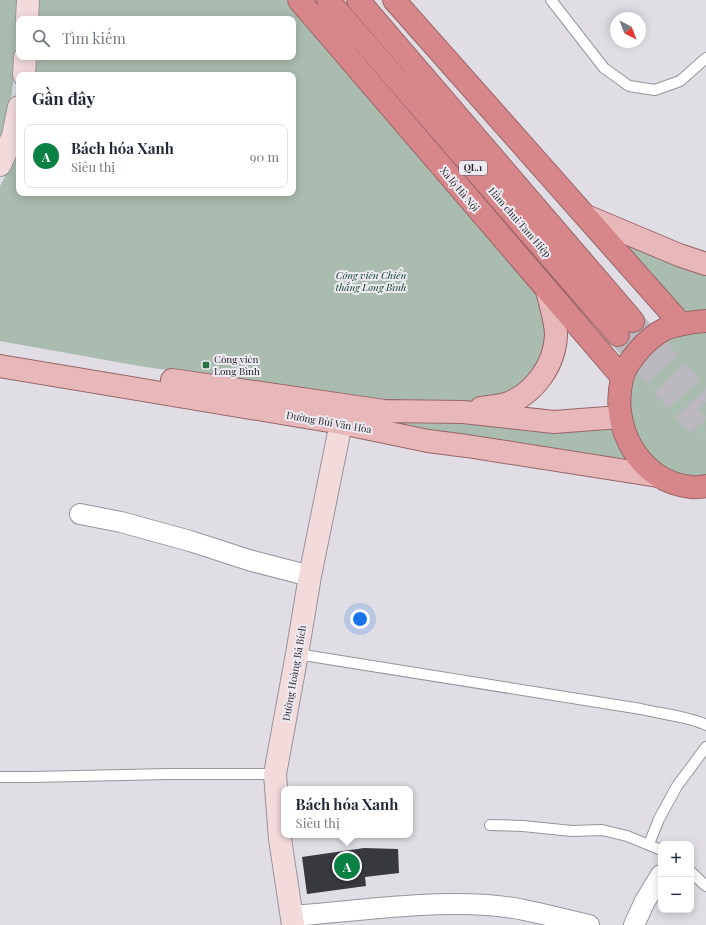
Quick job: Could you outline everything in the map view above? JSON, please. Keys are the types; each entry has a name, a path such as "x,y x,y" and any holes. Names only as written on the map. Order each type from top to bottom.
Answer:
{"highway":[{"name":"Xa lộ Hà Nội","path":"300,0 622,377"},
{"name":"Hầm chui Tam Hiệp","path":"328,0 626,328 358,0"},
{"path":"394,0 682,324"},
{"path":"706,320 682,324 663,330 646,342 633,358 622,377 619,396 620,417 627,440 640,460 658,476 674,483 691,487 706,486"}],"main road":[{"path":"586,216 679,255 706,264"},
{"path":"463,412 507,403 524,394 539,380 547,369 552,356 556,335 547,290"},
{"name":"Đường Bùi Văn Hòa","path":"0,351 342,414 428,441 658,476"},
{"name":"Đường Bùi Văn Hòa","path":"0,366 342,414 384,411 463,412 554,422 620,417"}],"street":[{"path":"27,16 28,0"},
{"path":"24,72 25,60"},
{"path":"0,165 12,136 16,119"},
{"name":"Đường Hoàng Bá Bích","path":"293,921 280,839 275,774 310,576 342,414"},
{"path":"80,514 121,522 190,541 252,561 310,576"},
{"path":"634,925 644,900 660,877"},
{"path":"293,921 436,904 488,905 524,910 589,925"}],"lane":[{"path":"551,0 604,68 629,86 655,90 680,81 706,58"},
{"path":"297,654 642,709 692,720 706,726"},
{"path":"649,844 659,819 677,786 706,747"},
{"path":"0,777 275,774"},
{"path":"490,825 523,826 572,831 602,830 627,836 658,848"},
{"path":"694,875 706,886"}],"green space":[{"path":"0,0 18,0 14,71 10,106 6,124 0,140"},
{"name":"Công viên Chiến thắng Long Bình","path":"38,0 286,0 544,301 546,355 525,386 480,403 388,402 139,366 0,341 0,186 16,154 16,196 296,196 296,72 34,72 35,60 296,60 296,16 37,16"},
{"path":"615,234 706,271 706,310 685,313"},
{"path":"706,331 706,477 693,477 671,471 654,460 641,446 633,429 629,410 630,391 637,372 649,355 662,342 679,334"},
{"path":"359,418 612,428 618,445 628,461 426,429"}],"building":[{"path":"364,848 398,849 399,873 365,877 366,886 307,894 302,857"}],"tunnel":[{"path":"633,321 706,402"},
{"path":"618,335 706,435"}],"place":[{"name":"Công viên Long Bình","path":"206,365"},
{"name":"Bách hóa Xanh","path":"347,866"}]}
